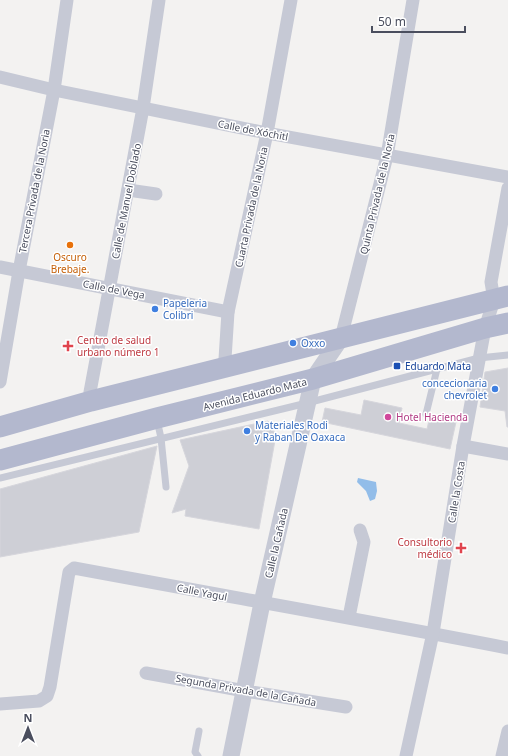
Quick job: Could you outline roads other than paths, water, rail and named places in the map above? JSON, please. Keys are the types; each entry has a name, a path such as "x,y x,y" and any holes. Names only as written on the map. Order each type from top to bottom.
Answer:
{"main road":[{"path":"0,427 91,401 228,368 501,298"},
{"name":"Avenida Eduardo Mata","path":"0,460 25,463 159,428 313,379 485,328 508,323"}],"street":[{"name":"Tercera Privada de la Noria","path":"0,382 18,271 54,90 67,0"},
{"name":"Calle de Manuel Doblado","path":"91,401 90,392 143,108 158,0"},
{"name":"Cuarta Privada de la Noria","path":"228,368 225,359 228,312 268,133 291,0"},
{"name":"Quinta Privada de la Noria","path":"341,338 387,156 413,0"},
{"name":"Calle de Xóchitl","path":"0,77 54,90 268,133 508,177"},
{"path":"501,298 491,282 508,188"},
{"path":"128,190 156,194"},
{"name":"Calle de Vega","path":"0,267 228,312"},
{"name":"Calle la Costa","path":"406,756 433,633 463,446 485,328 501,298"},
{"name":"Calle la Cañada","path":"231,756 262,603 313,379 341,338"},
{"path":"463,446 508,454"},
{"path":"349,617 364,542 360,530"},
{"name":"Calle Yagul","path":"0,704 38,701 47,696 50,687 69,572 74,568 262,603 349,617 508,648"},
{"name":"Segunda Privada de la Cañada","path":"146,673 244,691 346,707"},
{"path":"502,756 508,731"}],"lane":[{"path":"166,487 159,428 307,403 479,358 508,355"},
{"path":"426,414 438,369"},
{"path":"0,478 25,463"},
{"path":"198,756 196,752 199,731"}],"water":[{"path":"358,478 376,482 377,491 375,499 370,501 366,491 357,482"}],"place":[{"name":"Oscuro Brebaje.","path":"70,245"},
{"name":"Papeleria Colibri","path":"155,309"},
{"name":"Oxxo","path":"293,343"},
{"name":"Centro de salud urbano número 1","path":"68,346"},
{"name":"Eduardo Mata","path":"397,366"},
{"name":"concecionaria chevrolet","path":"495,389"},
{"name":"Hotel Hacienda","path":"388,417"},
{"name":"Materiales Rodi y Raban De Oaxaca","path":"247,431"},
{"name":"Consultorio médico","path":"461,548"}]}
